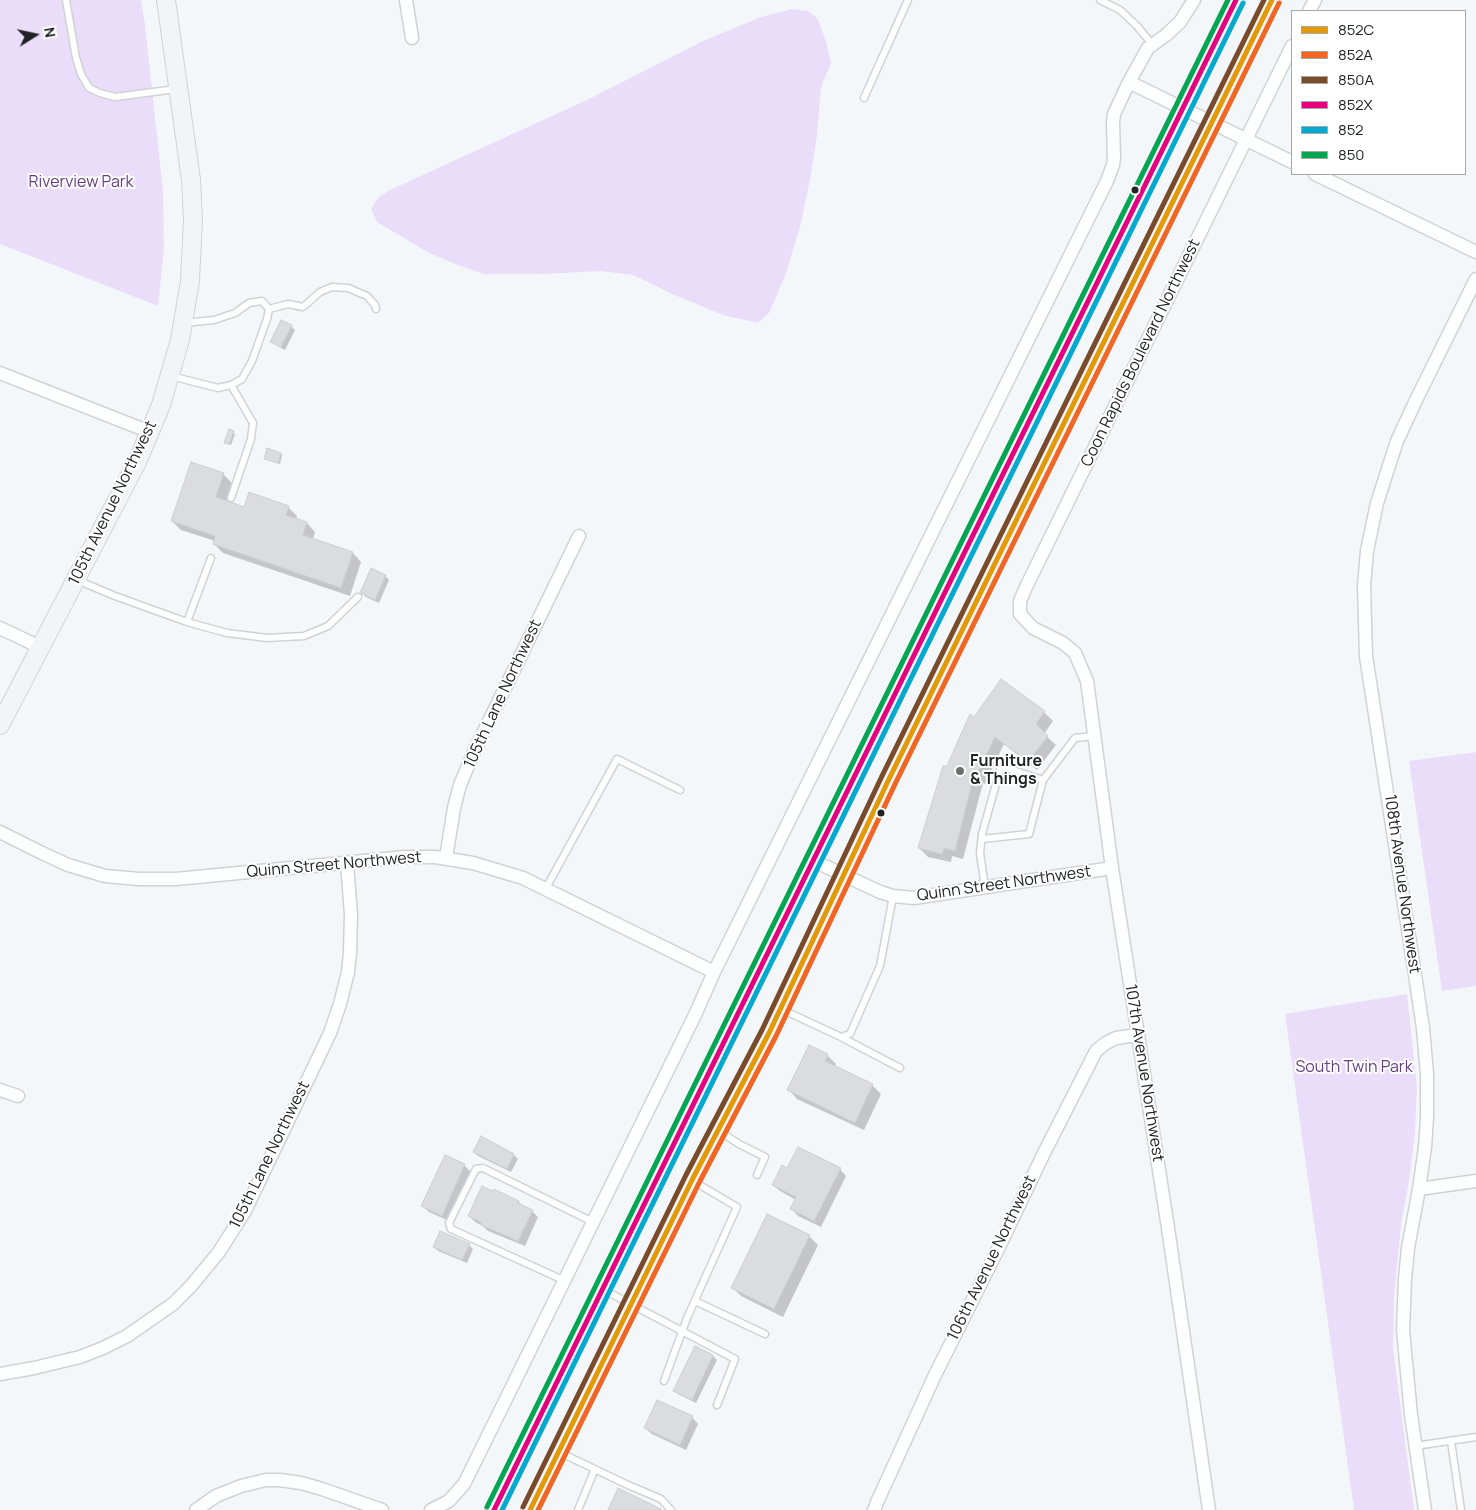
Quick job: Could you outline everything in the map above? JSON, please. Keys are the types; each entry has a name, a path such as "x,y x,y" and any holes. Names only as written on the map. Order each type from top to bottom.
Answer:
{"main road":[{"name":"105th Avenue Northwest","path":"0,725 126,485 161,405 184,323 192,266 193,220 191,180 166,0"},
{"path":"494,1510 1236,0"},
{"path":"530,1510 691,1181 780,1009 889,779 1272,0"}],"street":[{"path":"406,0 412,38"},
{"path":"431,1510 449,1501 464,1484 695,1015 714,972 1106,181 1114,158 1114,114 1129,82 1145,52 1152,44 1166,35 1180,22 1194,0"},
{"name":"Coon Rapids Boulevard Northwest","path":"1063,643 1033,628 1020,614 1020,601 1034,569 1291,48"},
{"path":"1129,82 1291,162"},
{"path":"1317,175 1476,252"},
{"name":"108th Avenue Northwest","path":"1425,1510 1405,1366 1403,1330 1408,1248 1419,1189 1428,1117 1427,1074 1424,1037 1396,841 1366,656 1364,586 1367,551 1377,504 1395,448 1417,398 1476,279"},
{"path":"0,372 150,432"},
{"name":"105th Lane Northwest","path":"446,858 454,808 460,785 473,754 578,536"},
{"path":"0,628 40,647"},
{"name":"107th Avenue Northwest","path":"1063,643 1075,653 1087,681 1112,868 1209,1510"},
{"name":"Quinn Street Northwest","path":"0,832 68,865 105,876 120,878 176,879 405,857 446,858 473,863 500,870 546,888 714,972"},
{"name":"Quinn Street Northwest","path":"814,861 868,887 893,896 914,898 1112,868"},
{"name":"105th Lane Northwest","path":"0,1374 80,1357 104,1348 127,1336 173,1304 191,1286 219,1252 245,1211 330,1033 340,1004 348,972 351,943 347,863"},
{"name":"106th Avenue Northwest","path":"874,1510 935,1375 1096,1051 1116,1038 1138,1035"},
{"path":"0,1090 18,1096"},
{"path":"1419,1189 1476,1181"},
{"path":"196,1510 216,1496 241,1486 266,1480 301,1483 322,1488 382,1510"}],"lane":[{"path":"66,0 76,58 81,74 89,88 115,97 179,88"},
{"path":"864,98 908,0"},
{"path":"1100,0 1120,10 1152,44"},
{"path":"269,310 288,304 303,307 320,292 332,287 348,288 367,296 376,309"},
{"path":"170,376 218,388 231,385 242,379 252,361 268,319 269,310 262,301 249,303 235,313 214,320 184,323"},
{"path":"231,385 253,423 251,439 231,498"},
{"path":"187,622 211,558"},
{"path":"76,579 115,596 187,622 227,633 267,638 304,636 328,626 358,597"},
{"path":"982,839 1029,834 1042,780 1075,738 1094,736"},
{"path":"546,888 617,759 680,790"},
{"path":"985,887 980,853 1001,766 1042,780"},
{"path":"841,1037 850,1034 880,966 893,896"},
{"path":"780,1009 841,1037 900,1068"},
{"path":"718,1130 739,1144 765,1157 756,1175"},
{"path":"564,1280 451,1229 449,1223 456,1208 476,1169 483,1168 593,1222"},
{"path":"664,1381 695,1301 737,1207 691,1181"},
{"path":"603,1290 735,1359 717,1405"},
{"path":"695,1301 765,1334"},
{"path":"1415,1446 1476,1437"},
{"path":"1451,1441 1461,1510"},
{"path":"558,1452 662,1499 671,1510"},
{"path":"578,1510 595,1469"}],"green space":[{"name":"Riverview Park","path":"0,0 141,0 163,191 164,249 158,306 0,244"},
{"path":"792,9 808,11 817,18 826,41 831,63 821,87 817,135 800,227 785,276 769,313 758,323 723,315 672,294 633,275 601,271 484,274 429,253 377,222 371,209 379,197 390,190 589,99 703,41 761,17"},
{"path":"1476,752 1476,986 1442,991 1409,761"},
{"name":"South Twin Park","path":"1407,994 1417,1088 1415,1133 1401,1225 1394,1298 1393,1348 1414,1510 1354,1510 1285,1014"}],"building":[{"path":"281,320 292,325 281,347 270,342"},
{"path":"229,429 234,431 229,444 224,443"},
{"path":"267,448 281,453 278,463 264,459"},
{"path":"191,462 224,473 216,497 244,507 249,492 289,506 286,515 307,522 303,535 353,552 341,588 213,544 215,536 171,521"},
{"path":"371,568 386,575 375,600 360,593"},
{"name":"Furniture & Things","path":"1001,679 1045,711 1036,724 1048,736 1028,762 995,737 976,776 974,775 955,851 944,848 942,854 918,848 943,766 947,766 970,714 974,717"},
{"path":"809,1045 828,1054 825,1061 873,1084 855,1123 787,1090"},
{"path":"481,1136 514,1154 507,1169 473,1152"},
{"path":"798,1147 841,1168 814,1221 790,1209 796,1197 772,1185 782,1165 787,1168"},
{"path":"445,1155 465,1164 442,1216 421,1206"},
{"path":"482,1186 493,1191 494,1189 533,1210 518,1241 481,1225 481,1222 468,1216"},
{"path":"767,1214 810,1235 774,1309 731,1288"},
{"path":"440,1231 470,1244 462,1260 433,1247"},
{"path":"695,1346 713,1355 692,1400 673,1391"},
{"path":"657,1400 693,1416 680,1445 644,1428"},
{"path":"618,1488 661,1509 661,1510 608,1510"}],"transit line":[{"name":"850","path":"487,1507 1228,0"},
{"name":"852X","path":"494,1510 1236,0"},
{"name":"850A","path":"523,1507 686,1175 762,1030 882,776 1264,0"},
{"name":"852C","path":"530,1510 693,1178 769,1033 889,779 1272,0"},
{"name":"852","path":"502,1510 1243,3"},
{"name":"852A","path":"538,1510 700,1181 776,1036 896,782 1279,3"}],"place":[{"name":"Furniture & Things","path":"960,771"}]}
